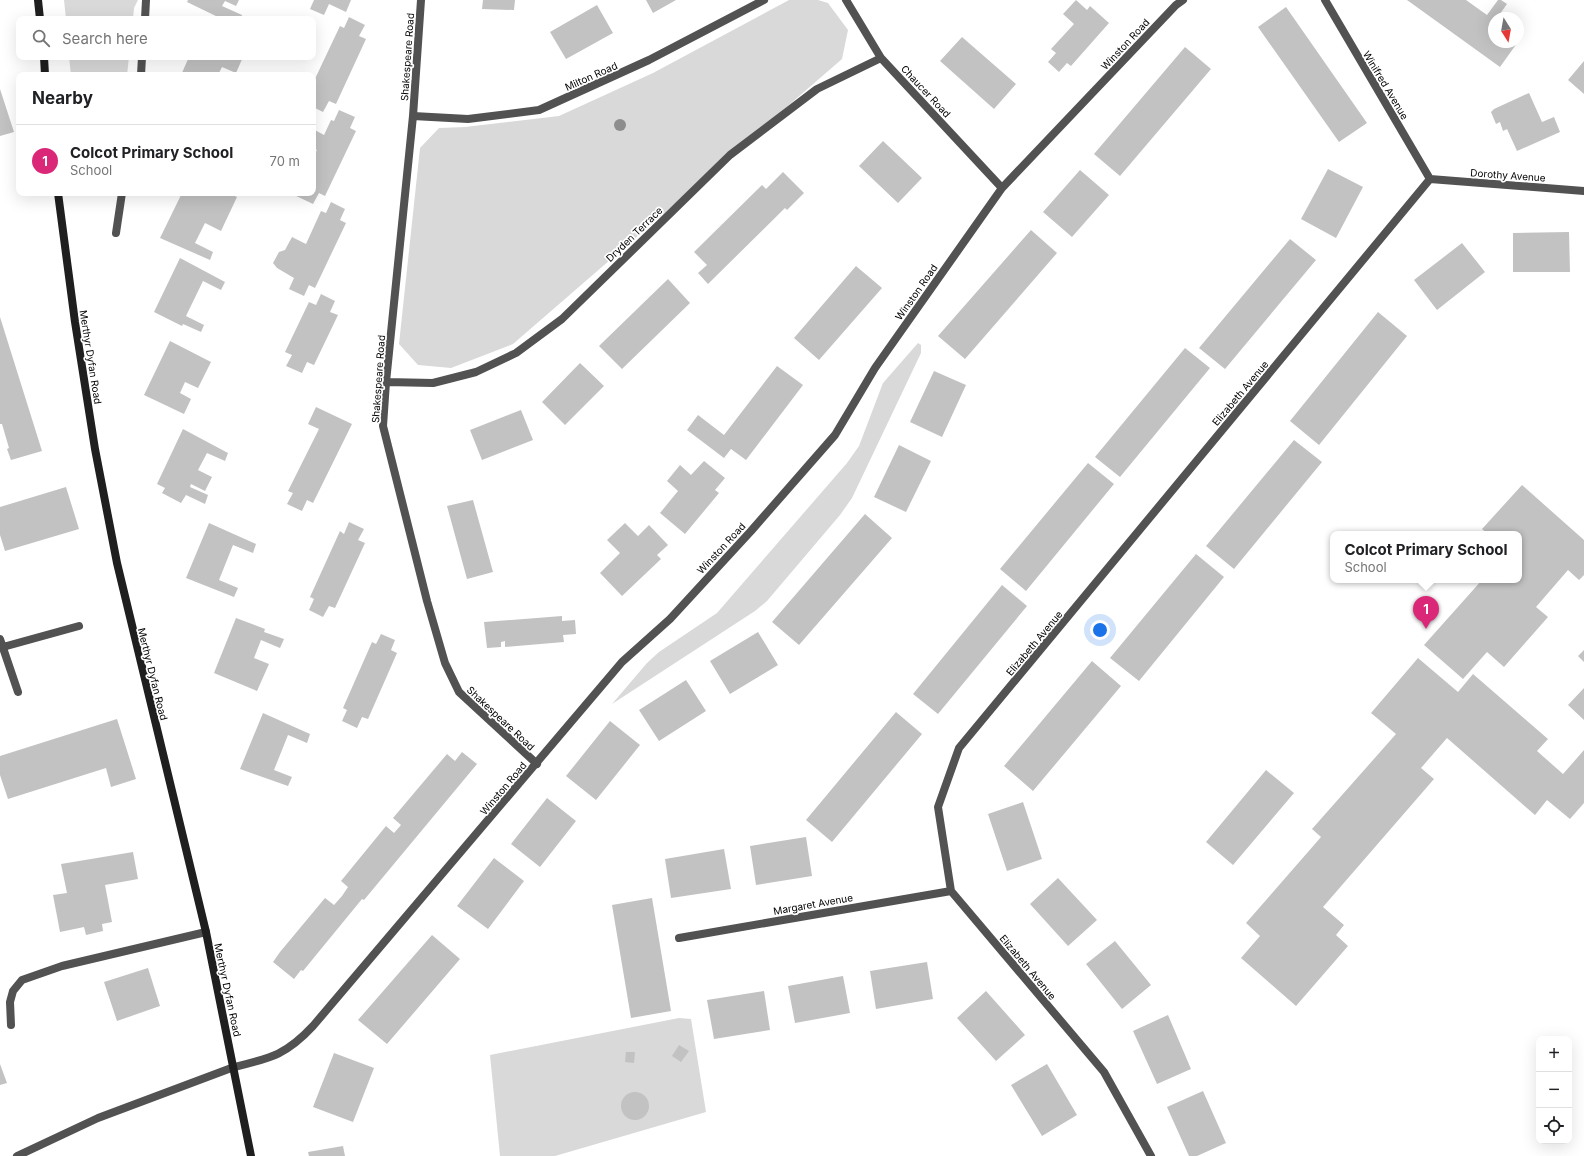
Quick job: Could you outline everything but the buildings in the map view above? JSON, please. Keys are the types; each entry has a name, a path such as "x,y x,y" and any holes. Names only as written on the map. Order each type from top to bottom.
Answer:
{"street":[{"path":"38,0 40,16"},
{"path":"145,16 146,0"},
{"name":"Shakespeare Road","path":"421,0 412,116 383,426 421,578 445,662 459,692 537,764"},
{"name":"Milton Road","path":"412,116 468,119 539,110 650,60 764,0"},
{"name":"Chaucer Road","path":"846,0 881,58 1002,188"},
{"name":"Winston Road","path":"17,1156 98,1118 234,1067 268,1059 283,1052 300,1041 537,764 622,662 670,619 751,531 835,435 875,368 1002,188 1176,5 1183,0"},
{"name":"Winifred Avenue","path":"1325,0 1430,179"},
{"name":"Dryden Terrace","path":"386,382 433,383 476,372 516,353 562,319 730,155 817,89 881,58"},
{"path":"44,60 45,72"},
{"path":"141,72 142,60"},
{"name":"Dorothy Avenue","path":"1430,179 1584,191"},
{"name":"Elizabeth Avenue","path":"1151,1156 1104,1072 951,891 938,807 959,748 1430,179"},
{"name":"Merthyr Dyfan Road","path":"58,196 75,322 95,449 117,563 206,932 251,1156"},
{"path":"116,233 122,196"},
{"path":"18,692 1,643 80,626"},
{"name":"Margaret Avenue","path":"679,938 951,891"},
{"path":"11,1025 13,991 22,980 62,966 206,932"}],"shaded area":[{"path":"64,0 138,0 134,8 133,16 66,16"},
{"path":"789,0 818,0 828,3 848,30 842,59 513,344 451,368 418,365 399,344 420,148 439,128 465,127 559,116 653,73"},
{"path":"69,60 129,60 127,72 71,72"},
{"path":"918,343 921,345 921,353 852,498 840,515 767,601 755,611 612,704 647,663 659,652 717,613 847,463 859,446 883,383"},
{"path":"679,1018 691,1019 706,1112 555,1156 500,1156 490,1055"}],"place":[{"name":"Colcot Primary School","path":"1426,629"}]}
